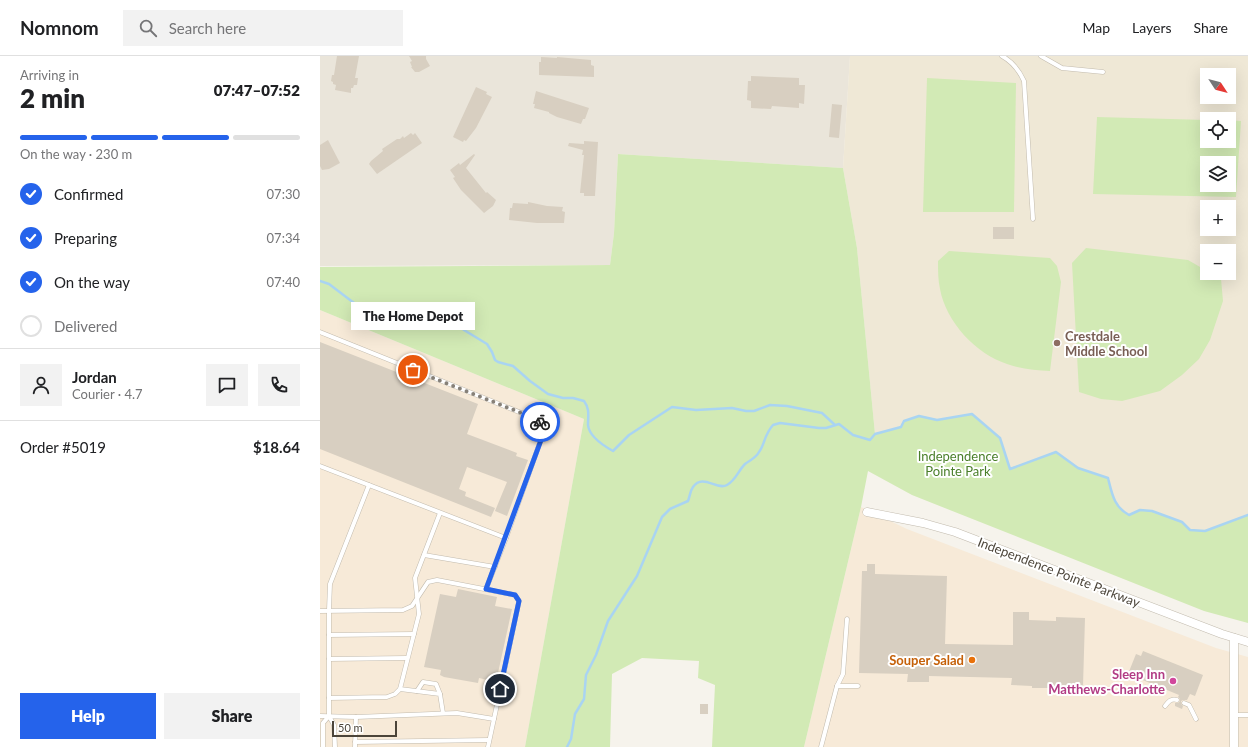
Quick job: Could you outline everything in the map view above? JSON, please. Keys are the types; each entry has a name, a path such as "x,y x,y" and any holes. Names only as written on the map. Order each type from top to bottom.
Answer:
{"street":[{"name":"Independence Pointe Parkway","path":"867,512 923,523 955,532 1222,634 1248,642"},
{"path":"1234,638 1234,747"}],"lane":[{"path":"1002,56 1009,60 1019,71 1024,81 1033,219"},
{"path":"1041,56 1062,68 1103,72"},
{"path":"320,332 539,420 544,432 486,589"},
{"path":"320,466 506,538"},
{"path":"335,747 334,725 329,716 330,584 369,485"},
{"path":"329,698 387,698 395,694 400,689 419,614 416,578 440,513"},
{"path":"424,555 495,567"},
{"path":"320,611 402,610 412,606 428,582 437,580 515,595 519,601 488,747"},
{"path":"821,747 837,686 843,674 848,619"},
{"path":"329,635 414,634"},
{"path":"329,659 407,658"},
{"path":"417,691 423,682 436,684 440,694 443,713"},
{"path":"837,686 858,686"},
{"path":"400,689 440,694"},
{"path":"1165,706 1170,700 1177,700"},
{"path":"1184,703 1189,705 1196,719"},
{"path":"320,716 356,717 457,713 494,719"},
{"path":"1234,715 1248,715"},
{"path":"323,747 323,723 329,716"},
{"path":"355,747 356,717"},
{"path":"355,742 404,744 489,740"}],"shaded area":[{"path":"320,56 850,56 843,168 618,154 614,233 610,265 320,266"},
{"name":"Crestdale Middle School","path":"850,56 1248,56 1248,515 1205,531 1190,530 1182,522 1140,510 1129,515 1121,511 1115,502 1108,478 1078,468 1056,452 1010,469 1000,438 972,414 937,420 919,416 901,427 875,434 857,248 843,168"},
{"path":"320,310 584,419 525,747 320,747"},
{"path":"861,507 907,529 1216,648 1248,657 1248,747 804,747"}],"green space":[{"path":"927,78 1016,83 1014,212 923,212"},
{"path":"1097,117 1200,120 1200,148 1236,148 1236,121 1241,121 1236,197 1093,194"},
{"name":"Independence Pointe Park","path":"618,154 843,168 857,248 875,434 901,427 904,421 919,416 937,420 972,414 1000,438 1010,468 1056,452 1078,468 1108,478 1114,499 1120,508 1129,515 1140,510 1152,511 1182,522 1190,530 1205,531 1248,515 1248,623 1204,611 912,495 868,471 861,507 804,747 712,747 715,685 698,678 699,661 642,658 612,674 610,747 525,747 584,419 320,310 320,267 610,265 614,233"},
{"path":"1086,248 1188,260 1200,267 1200,280 1221,280 1223,301 1210,340 1199,359 1182,375 1160,391 1122,401 1101,399 1079,392 1072,263"},
{"path":"949,251 1050,258 1057,266 1061,282 1050,371 1018,367 995,359 984,353 964,335 949,313 943,301 939,286 938,261"}],"building":[{"path":"337,56 359,56 355,78 358,78 357,85 354,85 353,88 351,88 351,93 335,90 336,85 331,81 332,75 334,75"},
{"path":"409,56 426,56 430,66 419,72 415,72 411,67 410,62 412,61"},
{"path":"541,57 591,60 591,65 594,66 594,77 539,75 539,62 541,62"},
{"path":"751,76 799,78 799,85 805,85 804,104 799,103 799,108 772,106 771,109 751,108 751,101 747,100 748,81 751,81"},
{"path":"476,87 487,92 486,94 492,97 476,128 466,141 464,140 463,142 453,137"},
{"path":"536,91 589,108 585,119 583,119 581,124 534,108 535,104 533,104"},
{"path":"832,104 842,105 839,138 829,137"},
{"path":"411,133 413,135 415,133 422,143 377,174 369,164 371,161 383,151 382,149 397,139 400,139 403,136 404,138"},
{"path":"328,140 340,163 329,169 322,170 320,166 320,145"},
{"path":"584,141 598,142 595,196 584,196 584,193 580,193 584,155 582,155 583,150 568,146 569,143 584,144"},
{"path":"474,154 475,155 466,168 486,193 487,192 496,200 493,206 484,213 461,190 453,178 455,177 450,170 459,163 460,165"},
{"path":"528,202 547,206 563,207 562,211 565,212 564,223 537,223 509,220 510,208 512,208 513,203 528,204"},
{"path":"993,227 1014,227 1014,239 993,239"},
{"path":"320,342 478,404 467,434 517,453 516,456 528,460 507,516 495,511 507,482 467,467 459,489 466,492 465,496 495,508 491,517 320,449"},
{"path":"867,564 875,564 875,574 947,576 945,644 1013,645 1013,612 1029,612 1029,620 1056,621 1056,617 1085,618 1083,686 1062,685 1061,688 1032,688 1032,686 1011,685 1012,678 929,676 929,682 907,682 908,674 859,673 862,571 867,571"},
{"path":"458,589 497,597 495,606 512,609 496,682 479,678 478,683 444,677 440,675 441,670 424,667 440,594 456,597"},
{"name":"Sleep Inn Matthews-Charlotte","path":"1143,651 1203,675 1195,696 1190,694 1187,700 1181,701 1183,706 1182,709 1175,706 1175,703 1180,701 1178,697 1179,695 1128,674 1136,654 1141,656"},
{"path":"700,704 708,704 708,714 700,714"}],"waterway":[{"path":"320,281 329,284 354,303 405,325 411,324 420,312 429,310 449,313 464,330 487,344 495,360 498,362 513,366 548,394 584,401 588,410 588,425 591,433 601,443 613,451 629,435 672,407 696,410 732,408 754,411 770,405 787,406 822,413 835,425"},
{"path":"567,747 571,739 575,714 584,699 586,675 596,655 608,621 637,576 662,517 670,509 688,501 692,489 697,483 706,482 719,486 730,483 745,464 758,454 768,432 773,425 780,423 826,428 839,424 853,435 870,440 875,434 901,427 904,421 919,416 937,420 972,414 1000,438 1010,469 1056,452 1078,468 1108,478 1114,500 1120,508 1129,515 1140,510 1152,511 1182,522 1190,530 1205,531 1248,515"}],"way so far":[{"path":"413,370 539,420 540,422"}],"place":[{"name":"Crestdale Middle School","path":"1057,343"},
{"name":"The Home Depot","path":"413,370"},
{"name":"Souper Salad","path":"972,660"},
{"name":"Sleep Inn Matthews-Charlotte","path":"1173,681"}],"route":[{"path":"500,689 519,601 515,595 486,589 544,432 540,422"}]}
